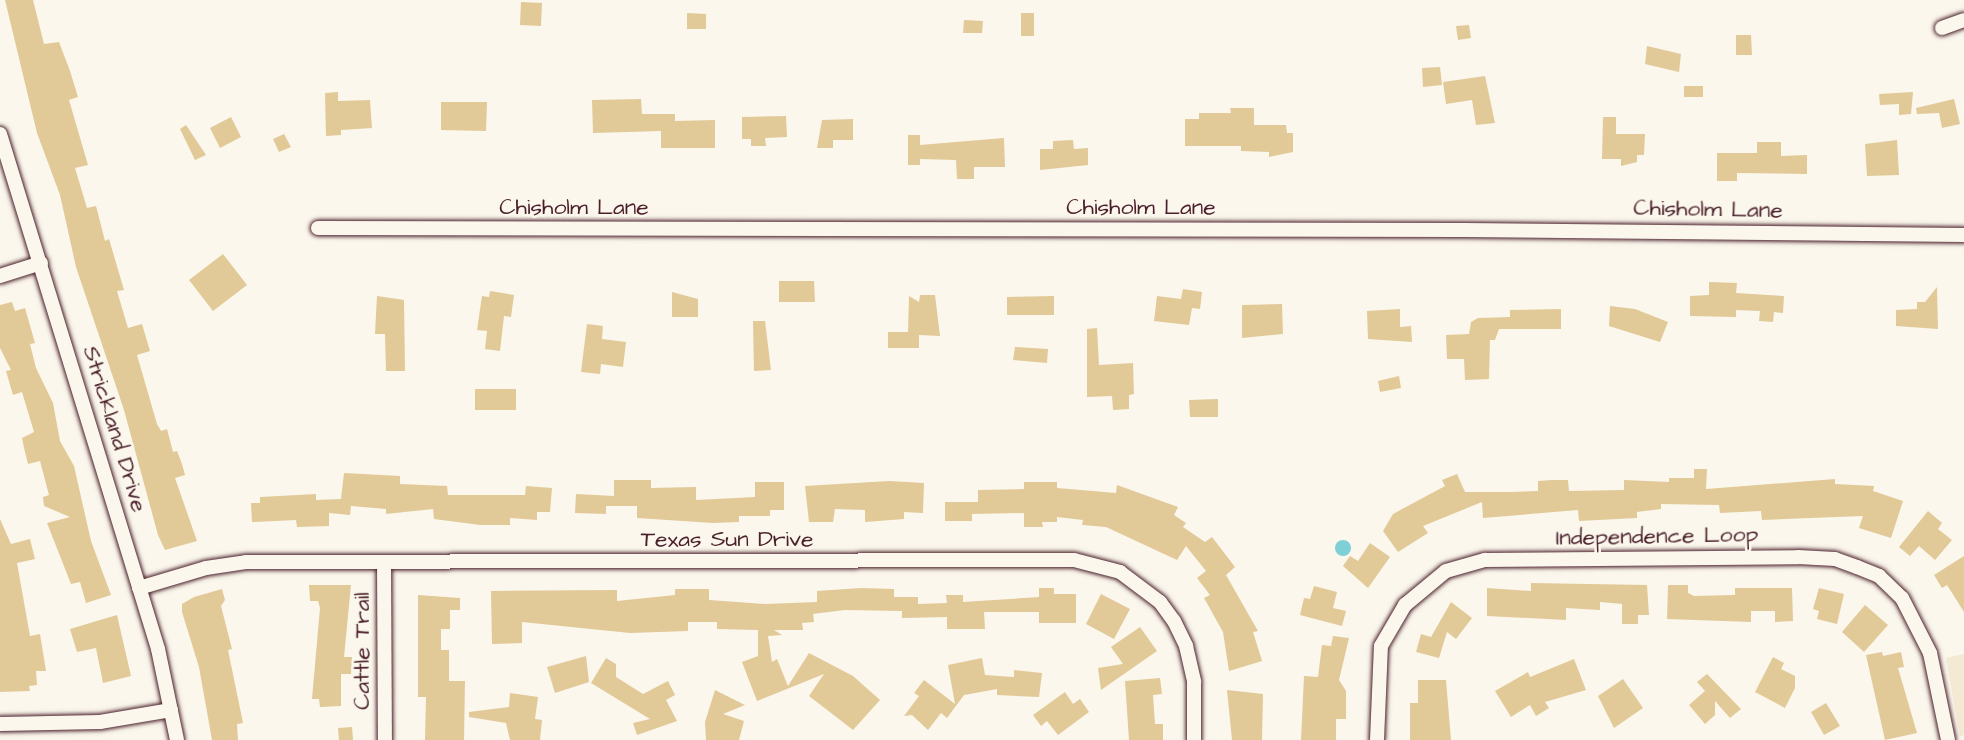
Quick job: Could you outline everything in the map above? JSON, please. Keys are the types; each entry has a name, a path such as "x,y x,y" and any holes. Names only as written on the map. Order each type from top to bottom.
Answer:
{"street":[{"path":"1942,28 1964,20"},
{"name":"Strickland Drive","path":"0,134 139,588 177,740"},
{"name":"Chisholm Lane","path":"318,228 1464,230 1964,236"},
{"path":"0,276 41,263"},
{"name":"Independence Loop","path":"1377,740 1381,646 1405,605 1446,571 1485,560 1798,557 1835,559 1857,567 1879,576 1902,598 1930,653 1948,740"},
{"name":"Texas Sun Drive","path":"139,588 228,563 1074,560 1096,564 1139,585 1174,621 1186,646 1194,682 1194,740"},
{"name":"Cattle Trail","path":"384,562 385,740"},
{"path":"0,724 100,722 171,710"}],"shaded area":[{"path":"1964,654 1964,735 1960,736 1946,658"}],"water":[{"path":"1343,540 1351,548 1343,556 1335,548"}],"building":[{"path":"5,0 33,0 44,44 59,42 70,71 78,97 69,100 88,165 75,168 87,208 96,206 105,241 109,239 124,290 117,291 128,328 142,324 150,351 137,355 157,424 161,431 167,429 173,452 177,451 182,464 185,475 175,478 197,541 165,550 158,535 124,410 76,267 60,195 37,133"},
{"path":"521,2 542,3 541,26 520,25"},
{"path":"687,13 706,14 706,29 687,29"},
{"path":"1021,13 1034,13 1034,36 1021,36"},
{"path":"964,20 983,21 982,33 963,33"},
{"path":"1469,25 1471,38 1458,40 1456,26"},
{"path":"1736,35 1751,35 1752,55 1736,55"},
{"path":"1647,46 1681,54 1679,72 1645,64"},
{"path":"1440,67 1442,85 1423,87 1422,68"},
{"path":"1485,76 1495,123 1476,125 1472,100 1446,104 1443,82"},
{"path":"1684,86 1703,86 1703,97 1684,97"},
{"path":"338,92 338,101 370,100 372,128 341,130 341,135 326,136 325,93"},
{"path":"1913,92 1911,114 1899,115 1899,104 1880,105 1879,94"},
{"path":"641,99 642,114 675,114 675,121 715,120 715,148 661,148 661,131 593,133 592,100"},
{"path":"1954,99 1960,124 1942,128 1939,113 1917,114 1916,108"},
{"path":"441,102 487,102 486,131 441,130"},
{"path":"1230,108 1254,108 1254,125 1286,125 1287,133 1293,133 1293,152 1269,157 1269,152 1241,151 1241,146 1185,146 1185,119 1199,119 1199,113 1231,113"},
{"path":"786,116 787,137 765,138 766,146 751,146 751,139 742,139 742,117"},
{"path":"231,117 241,137 220,148 210,128"},
{"path":"1603,117 1616,117 1616,134 1645,134 1644,155 1637,155 1637,162 1621,166 1621,159 1602,159"},
{"path":"853,119 853,140 833,140 833,148 817,148 822,120"},
{"path":"186,125 206,155 195,160 180,129"},
{"path":"284,134 291,147 279,152 273,139"},
{"path":"908,135 920,135 920,145 1004,138 1005,167 974,167 974,179 957,179 956,160 920,159 920,165 908,165"},
{"path":"1073,140 1074,149 1088,148 1088,165 1040,170 1040,149 1053,149 1053,141"},
{"path":"1897,140 1899,175 1867,176 1865,144"},
{"path":"1757,142 1781,142 1781,156 1807,155 1807,174 1737,173 1737,181 1717,181 1717,153 1757,153"},
{"path":"223,254 247,285 213,311 189,280"},
{"path":"779,281 814,281 815,302 779,302"},
{"path":"1709,282 1737,283 1736,293 1784,296 1783,313 1774,312 1773,322 1759,321 1760,311 1736,310 1736,317 1690,316 1690,296 1709,295"},
{"path":"1937,287 1938,329 1896,326 1896,310 1917,309 1917,302 1925,302"},
{"path":"1183,289 1202,292 1200,309 1192,308 1189,325 1154,321 1157,296 1181,299"},
{"path":"490,291 514,295 511,317 504,316 500,351 485,349 487,331 477,330 482,296 489,297"},
{"path":"672,292 698,299 698,317 672,317"},
{"path":"920,295 935,295 940,336 919,335 919,348 888,348 888,332 908,332 909,296 919,302"},
{"path":"377,296 404,300 405,371 386,371 385,334 375,334"},
{"path":"1054,296 1054,315 1007,315 1007,297"},
{"path":"12,302 15,311 25,308 35,343 30,344 36,368 53,403 60,441 74,466 91,541 111,595 86,603 80,582 71,584 47,523 70,517 44,506 43,497 49,495 40,461 28,464 24,448 22,438 34,432 22,392 13,395 6,371 11,370 0,348 0,305"},
{"path":"1282,304 1283,334 1242,338 1242,305"},
{"path":"1610,306 1635,309 1668,322 1660,342 1609,326"},
{"path":"1400,309 1400,327 1411,326 1412,342 1368,339 1367,311"},
{"path":"1561,309 1561,329 1499,329 1495,340 1490,340 1489,379 1465,380 1464,359 1447,359 1446,335 1469,334 1471,322 1478,318 1510,317 1510,310"},
{"path":"753,321 765,321 771,370 754,371"},
{"path":"587,324 603,326 602,339 626,342 623,367 601,364 600,374 581,372"},
{"path":"1097,328 1099,365 1133,363 1134,394 1129,395 1129,409 1113,410 1112,396 1087,397 1087,329"},
{"path":"1015,347 1048,349 1047,363 1013,360"},
{"path":"1399,376 1401,388 1380,392 1378,381"},
{"path":"475,389 516,389 516,410 475,410"},
{"path":"1218,399 1218,417 1190,417 1189,400"},
{"path":"1694,469 1707,469 1706,489 1835,479 1835,484 1874,486 1873,491 1903,501 1891,538 1859,528 1863,516 1762,520 1761,511 1720,513 1719,505 1661,504 1661,509 1637,512 1637,518 1579,521 1578,510 1483,518 1482,502 1423,526 1428,533 1398,552 1383,531 1393,514 1445,486 1442,480 1457,474 1465,492 1538,491 1538,481 1552,480 1568,480 1569,491 1624,490 1624,480 1669,482 1669,478 1694,478"},
{"path":"344,473 400,476 400,484 447,486 448,495 525,495 526,486 552,488 550,512 537,512 537,520 510,518 510,525 480,525 434,519 433,509 386,514 386,509 351,506 350,515 329,513 329,526 297,527 296,520 252,522 251,503 260,503 260,497 316,494 316,500 341,499"},
{"path":"614,480 651,480 651,488 696,487 696,500 755,497 755,482 784,482 784,510 770,510 770,516 739,516 739,522 713,523 637,518 637,506 606,506 606,514 575,513 576,494 614,496"},
{"path":"889,481 924,483 923,513 904,512 904,519 865,522 865,510 835,509 833,522 809,522 805,486"},
{"path":"1024,482 1057,482 1057,488 1116,493 1117,485 1178,507 1174,515 1186,523 1183,527 1205,542 1212,537 1235,567 1226,575 1258,631 1253,632 1262,661 1229,671 1223,632 1204,598 1210,595 1197,578 1206,571 1186,546 1177,560 1106,527 1082,525 1083,520 1057,517 1057,522 1042,522 1043,527 1024,527 1024,513 972,514 972,521 945,521 945,502 978,502 978,490 1024,489"},
{"path":"1928,511 1942,523 1938,529 1952,540 1935,560 1919,546 1910,556 1899,547"},
{"path":"0,519 11,544 30,539 35,559 17,563 30,636 40,634 46,671 36,671 37,685 29,686 30,691 0,692"},
{"path":"1370,543 1390,557 1368,588 1343,566 1350,556 1358,561"},
{"path":"1964,556 1964,612 1947,585 1942,588 1934,575"},
{"path":"1531,583 1647,585 1649,615 1638,615 1638,624 1622,624 1622,604 1600,602 1600,610 1566,608 1566,620 1487,616 1487,588 1531,591"},
{"path":"309,585 351,585 344,657 352,657 351,674 341,674 341,706 320,707 319,699 312,699 320,608 318,601 310,601"},
{"path":"1668,585 1688,585 1688,593 1694,596 1735,595 1735,588 1792,588 1793,621 1775,622 1775,611 1751,611 1751,622 1667,619"},
{"path":"1314,586 1337,592 1333,608 1346,611 1342,626 1300,615 1304,598 1310,599"},
{"path":"1039,588 1054,588 1054,594 1076,594 1076,623 1039,623 1039,612 984,612 985,629 947,629 947,617 902,618 902,611 845,610 813,614 814,622 802,623 803,630 774,630 782,635 768,636 772,662 777,659 788,686 809,653 853,676 880,700 853,730 809,696 824,674 757,701 742,662 758,656 758,630 717,629 717,622 688,622 688,631 630,633 522,622 522,643 492,644 491,591 617,590 617,601 675,595 675,589 709,589 709,600 765,604 817,602 817,591 894,589 894,597 918,597 918,604 947,603 946,595 963,595 963,602 1039,597"},
{"path":"1819,588 1844,594 1837,624 1817,619 1819,611 1813,609"},
{"path":"222,589 225,600 221,606 232,649 228,650 243,723 237,724 238,740 212,740 199,667 182,612 182,604 194,597"},
{"path":"1101,594 1130,609 1114,639 1086,624"},
{"path":"418,595 460,598 460,610 450,610 450,629 441,629 441,650 449,650 449,681 465,681 464,740 425,740 426,697 418,697"},
{"path":"1451,602 1472,618 1456,639 1447,632 1439,658 1416,652 1421,634 1431,637"},
{"path":"1865,605 1888,625 1864,652 1842,632"},
{"path":"117,615 131,676 103,683 96,648 77,652 70,629"},
{"path":"1140,627 1157,651 1101,690 1098,668 1123,664 1111,647"},
{"path":"1333,636 1349,638 1339,680 1346,691 1346,719 1336,719 1336,740 1301,740 1304,676 1318,677 1322,645 1331,646"},
{"path":"1882,652 1883,656 1901,652 1904,667 1898,668 1917,733 1885,740 1866,655"},
{"path":"586,656 589,682 555,693 547,667"},
{"path":"1773,657 1784,663 1781,669 1795,676 1795,688 1785,708 1755,692"},
{"path":"606,658 616,664 616,677 643,694 668,681 675,695 666,700 677,721 637,735 633,723 650,719 591,683"},
{"path":"982,658 985,675 1014,677 1014,670 1042,673 1039,697 997,695 997,689 964,695 947,718 941,713 928,730 912,715 904,716 919,696 914,693 924,680 955,704 948,665"},
{"path":"1574,659 1586,690 1545,702 1549,708 1536,716 1530,705 1511,717 1495,691 1528,672 1530,677"},
{"path":"1707,674 1741,709 1730,718 1715,701 1715,715 1705,724 1689,705 1705,691 1697,682"},
{"path":"1160,678 1162,694 1153,695 1155,724 1163,724 1163,740 1129,740 1125,681"},
{"path":"1623,679 1643,708 1614,728 1598,696"},
{"path":"1418,680 1446,680 1451,740 1410,740 1410,703 1418,703"},
{"path":"715,690 745,705 723,714 744,721 739,740 706,740 705,722"},
{"path":"1227,690 1263,694 1262,740 1232,740"},
{"path":"1065,692 1073,704 1080,699 1089,712 1058,735 1047,721 1041,726 1033,715"},
{"path":"510,693 538,697 535,719 542,720 540,740 510,740 506,723 469,717 469,712 509,707"},
{"path":"1826,703 1840,726 1824,735 1811,712"},
{"path":"352,727 353,740 339,740 338,728"}]}
